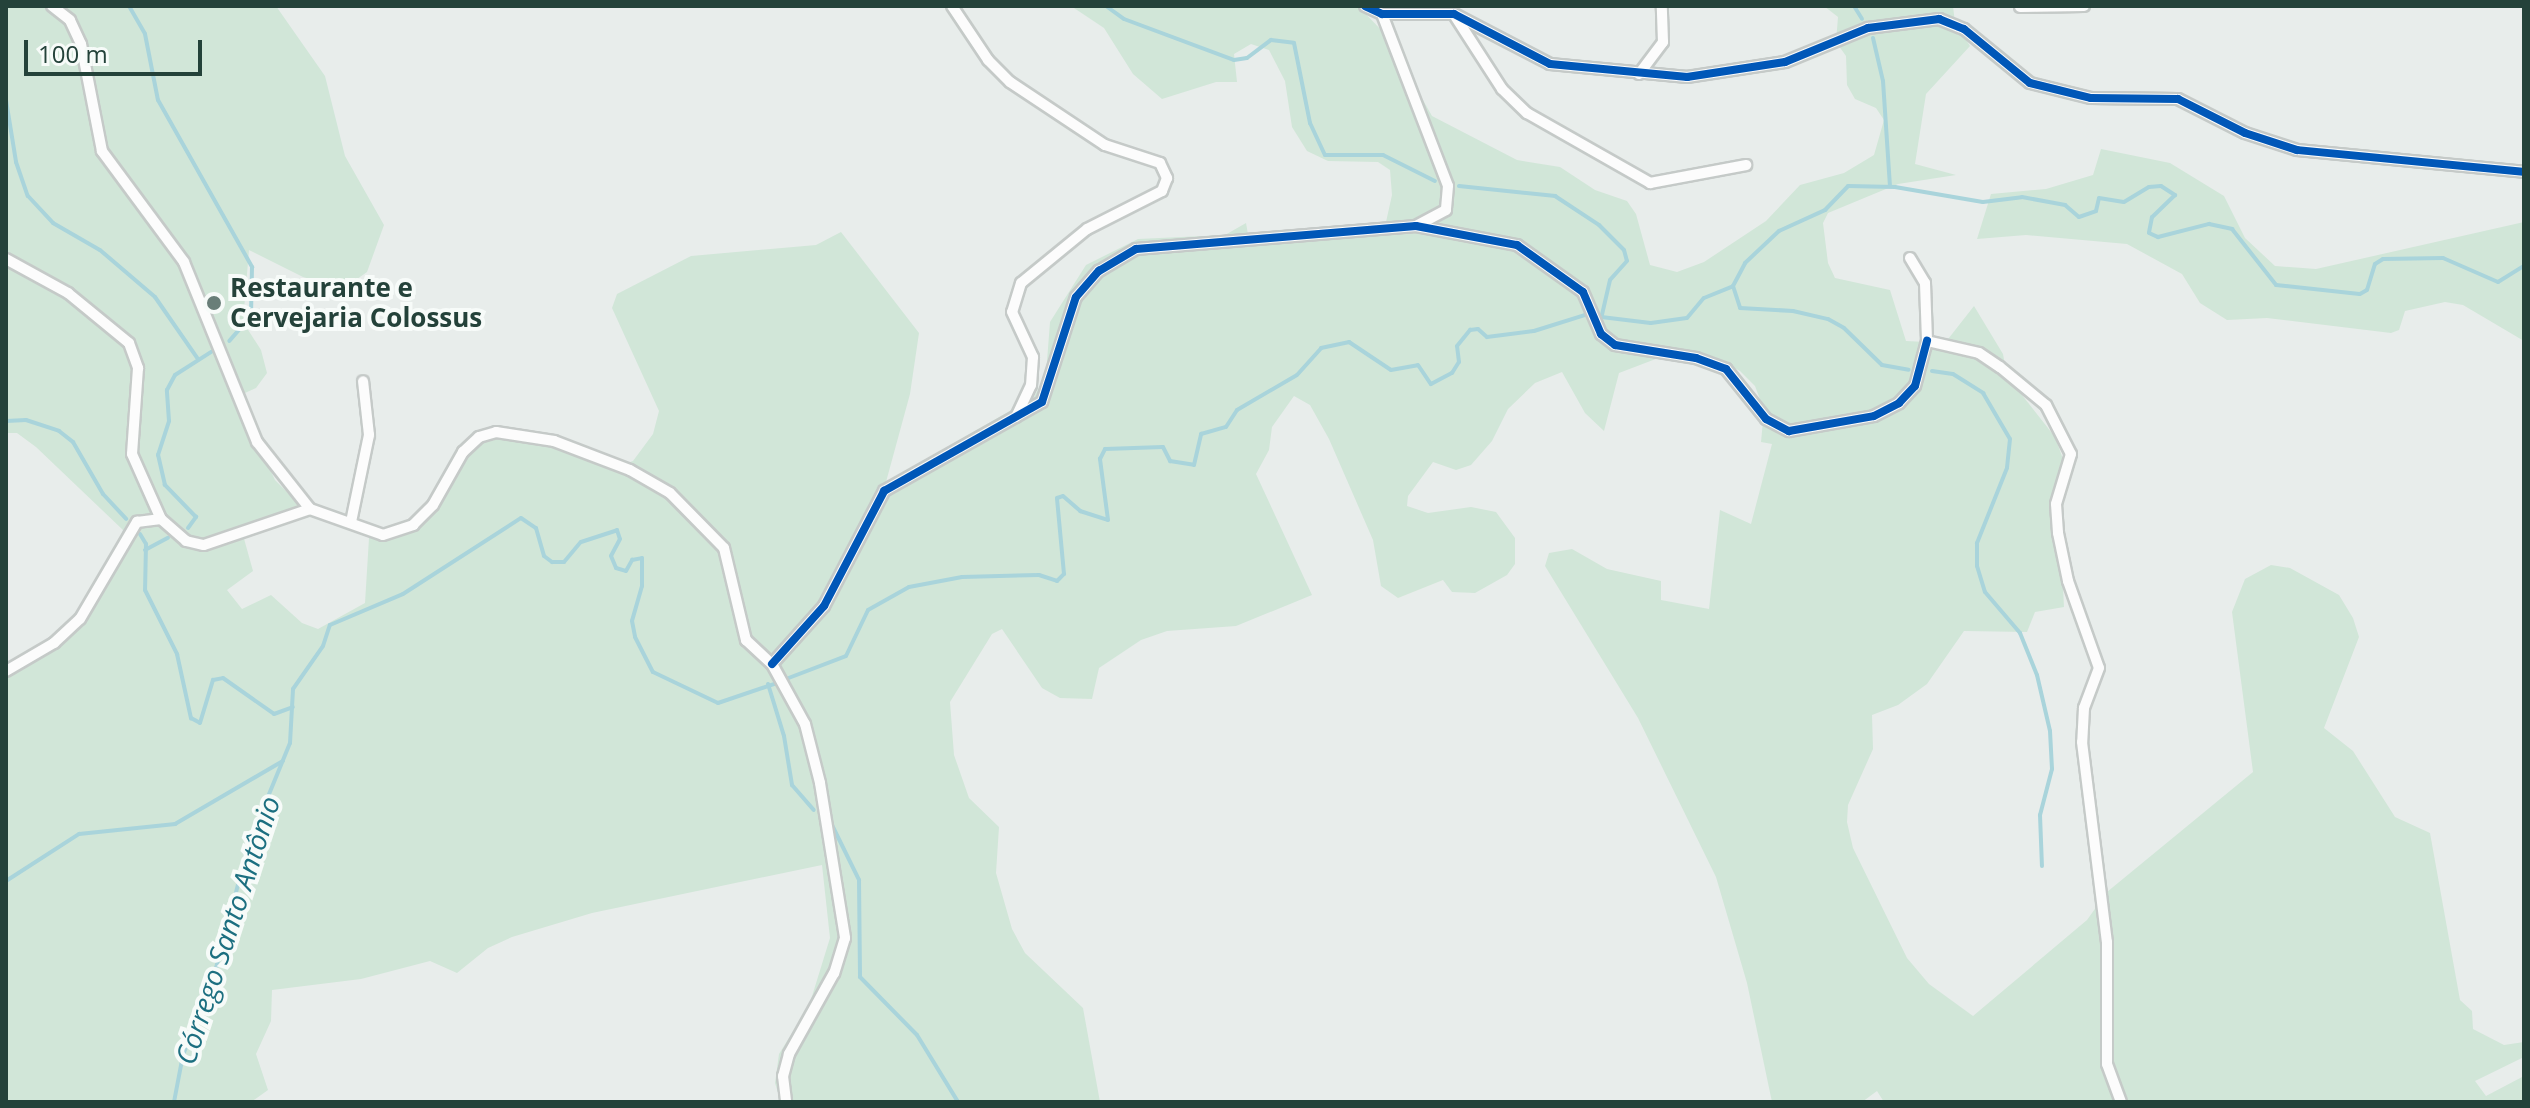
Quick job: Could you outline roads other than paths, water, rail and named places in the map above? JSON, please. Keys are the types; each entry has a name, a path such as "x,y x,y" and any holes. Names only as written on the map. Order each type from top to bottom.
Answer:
{"street":[{"path":"52,6 70,20 81,44 102,151 184,262 257,442 310,509 383,535 413,525 479,437 496,432 554,441 630,470 670,493 697,517 724,548 746,640 772,664 805,724 820,783 845,938 834,973 789,1054 783,1076 786,1102"},
{"path":"952,6 988,60 1010,82 1105,145 1160,163 1167,178 1162,191 1087,229 1021,283 1012,312 1033,357 1031,385 1015,419"},
{"path":"1365,6 1382,14 1454,14 1550,64 1687,77 1785,62 1868,28 1939,19 1964,29 2030,83 2091,98 2178,99 2245,133 2297,150 2524,172"},
{"path":"1639,74 1663,42 1662,6"},
{"path":"2020,7 2084,6"},
{"path":"1382,14 1448,186 1446,210 1416,226"},
{"path":"1454,14 1502,89 1527,113 1650,183 1746,165"},
{"path":"772,664 803,635 824,606 884,491 1042,402 1076,297 1099,271 1136,249 1416,226 1517,245 1583,292 1597,323 1615,345 1696,358 1726,369 1766,419 1789,431 1874,416 1899,403 1915,386 1927,341 1925,283 1910,258"},
{"path":"6,259 68,293 129,343 138,368 132,454 161,519 186,541 204,545 310,509"},
{"path":"1927,341 1979,353 2000,367 2046,405 2071,454 2056,504 2058,533 2068,581 2099,668 2084,708 2082,742 2107,942 2107,1064 2121,1102"},
{"path":"351,522 369,435 363,381"},
{"path":"6,671 54,643 80,619 137,522 161,519"}],"waterway":[{"path":"129,6 145,34 158,100 252,267 251,316 229,341"},
{"path":"1106,6 1124,19 1234,60 1247,58 1271,40 1294,43 1310,123 1325,155 1383,155 1435,181"},
{"path":"1854,6 1862,19"},
{"path":"1873,38 1883,81 1890,186"},
{"path":"6,100 16,162 28,196 53,223 100,250 155,297 198,359"},
{"path":"1459,186 1555,196 1599,225 1624,250 1627,261 1610,280 1602,315"},
{"path":"786,679 846,656 868,610 909,587 962,577 1039,575 1057,581 1064,574 1057,498 1063,496 1080,511 1108,520 1100,459 1105,449 1163,447 1170,461 1194,465 1201,434 1226,427 1237,410 1297,375 1321,348 1349,342 1391,370 1418,365 1431,384 1452,373 1459,362 1457,346 1470,330 1478,329 1487,337 1534,331 1585,315 1651,323 1687,318 1704,298 1733,286 1745,263 1779,231 1825,210 1848,186 1895,187 1983,202 2022,197 2065,205 2079,217 2096,211 2099,198 2124,202 2149,187 2161,186 2175,195 2152,217 2149,233 2158,237 2209,224 2232,229 2276,285 2360,294 2367,290 2375,264 2383,259 2443,258 2498,282 2524,266"},
{"path":"1733,286 1740,308 1793,311 1828,319 1844,328 1882,365 1909,370"},
{"path":"188,528 196,517 165,485 158,455 169,421 167,390 175,375 211,352"},
{"path":"1932,371 1953,374 1983,393 2010,439 2007,468 1977,543 1977,566 1985,592 2020,633 2037,675 2050,731 2052,769 2040,815 2042,866"},
{"path":"6,421 26,420 59,431 73,442 103,494 126,519"},
{"name":"Córrego Santo Antônio","path":"174,1102 183,1055 216,968 249,843 290,743 293,689 323,646 330,625 403,594 521,518 536,528 544,556 552,562 564,562 581,542 617,530 620,539 611,556 616,568 626,571 632,560 642,558 642,586 632,621 635,637 653,672 718,703 777,683"},
{"path":"140,534 146,544 145,590 177,654 191,718 200,723 213,680 223,678 274,714 293,707"},
{"path":"145,550 168,538"},
{"path":"768,684 784,736 792,785 814,810"},
{"name":"Córrego Santo Antônio","path":"6,881 79,834 175,824 283,761"},
{"path":"830,821 859,880 860,977 917,1035 958,1102"}],"place":[{"name":"Restaurante e Cervejaria Colossus","path":"214,303"}]}
